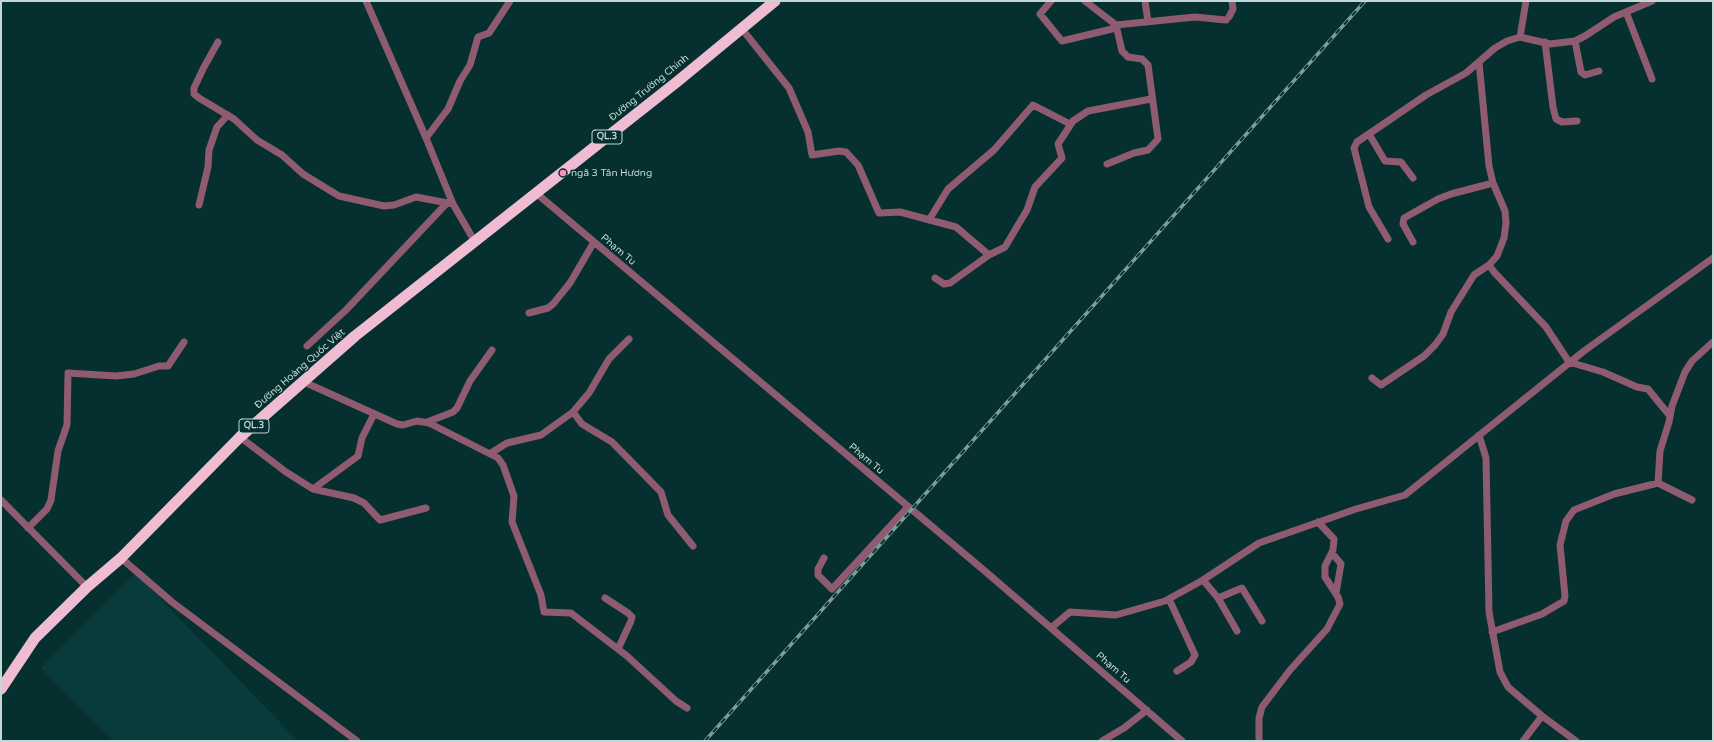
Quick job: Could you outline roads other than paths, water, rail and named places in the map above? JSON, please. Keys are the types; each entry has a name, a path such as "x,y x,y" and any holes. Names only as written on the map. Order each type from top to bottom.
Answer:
{"highway":[{"name":"Đường Trường Chinh","path":"536,193 775,1"},
{"name":"Đường Hoàng Quốc Việt","path":"1,689 35,638 87,587 121,558 240,437 355,336 536,193"}],"street":[{"path":"366,1 426,138 450,204 475,242"},
{"path":"426,138 448,110 460,81 470,65 478,37 489,33 510,1"},
{"path":"1051,1 1041,12 1041,16 1062,41 1116,27 1148,22 1196,17 1228,18 1233,9 1232,1"},
{"path":"1085,1 1116,27 1124,54 1142,59 1148,65 1151,99 1158,140 1148,150 1134,153 1107,164"},
{"path":"1145,1 1148,22"},
{"path":"1520,37 1526,1"},
{"path":"1388,239 1369,207 1354,148 1357,142 1408,106 1466,73 1495,48 1507,41 1520,37 1545,42 1561,43 1575,41 1614,17 1652,1"},
{"path":"1626,12 1652,79"},
{"path":"742,29 789,88 808,132 812,155 839,151 846,152 858,165 879,213 900,212 956,227 989,255"},
{"path":"1575,41 1581,72 1585,75 1599,72"},
{"path":"218,42 204,67 194,91 199,98 228,115 257,140 282,155 303,174 339,196 384,206 394,205 416,197 450,204"},
{"path":"1545,42 1553,108 1556,119 1562,122 1577,121"},
{"path":"1372,378 1381,385 1424,356 1435,345 1442,334 1451,312 1474,275 1489,265 1497,256 1504,238 1506,223 1505,211 1493,183 1489,166 1480,62"},
{"path":"935,278 944,284 950,283 989,255 1001,250 1008,243 1027,210 1035,187 1060,161 1062,155 1058,144 1070,124 1088,111 1151,99"},
{"path":"929,220 948,189 994,150 1033,105 1070,124"},
{"path":"199,205 208,167 209,150 217,127 228,115"},
{"path":"1369,134 1385,161 1401,162 1413,178"},
{"path":"1413,242 1403,224 1404,218 1451,194 1493,183"},
{"name":"Phạm Tu","path":"536,193 1051,628 1182,741"},
{"path":"307,346 346,310 450,204"},
{"path":"529,313 548,308 563,293 594,242"},
{"path":"1051,628 1070,612 1116,615 1169,599 1203,580 1259,542 1405,495 1569,362 1713,258"},
{"path":"1489,265 1546,327 1569,362 1603,372 1637,387 1648,389 1670,416"},
{"path":"491,453 507,443 541,435 573,412 589,393 609,359 629,339"},
{"path":"28,528 47,509 51,500 58,451 67,424 68,373 116,376 134,374 159,366 168,366 184,342"},
{"path":"1658,483 1660,451 1685,372 1692,361 1713,342"},
{"path":"427,422 453,412 457,408 470,381 492,350"},
{"path":"304,382 397,424 403,425 417,421 427,422 491,453 504,465 514,496 512,522 541,595 544,612 571,613 618,649 676,701 687,708"},
{"path":"573,412 582,424 612,442 661,492 668,514 693,546"},
{"path":"313,489 358,456 362,438 374,414"},
{"path":"1479,435 1486,458 1489,612 1500,672 1508,687 1542,716 1576,741"},
{"path":"240,437 286,472 313,489 354,498 364,503 380,520 426,508"},
{"path":"1492,632 1542,614 1564,601 1565,596 1560,545 1566,521 1574,510 1614,494 1658,483 1692,500"},
{"path":"1,500 87,587"},
{"path":"824,558 818,569 818,575 832,589 908,507"},
{"path":"1259,741 1259,718 1262,707 1294,666 1328,628 1340,604 1340,600 1325,577 1326,563 1332,553 1334,539 1318,522"},
{"path":"1332,553 1341,564 1336,593"},
{"path":"121,558 178,606 357,741"},
{"path":"1203,580 1218,598 1237,631"},
{"path":"1218,598 1242,588 1262,621"},
{"path":"605,598 632,617 632,622 618,649"},
{"path":"1169,599 1195,655 1191,662 1177,671"},
{"path":"1102,741 1124,728 1146,710"},
{"path":"1523,741 1542,716"}],"railway":[{"path":"705,741 1365,1"}],"place":[{"name":"ngã 3 Tân Hương","path":"563,173"}]}
